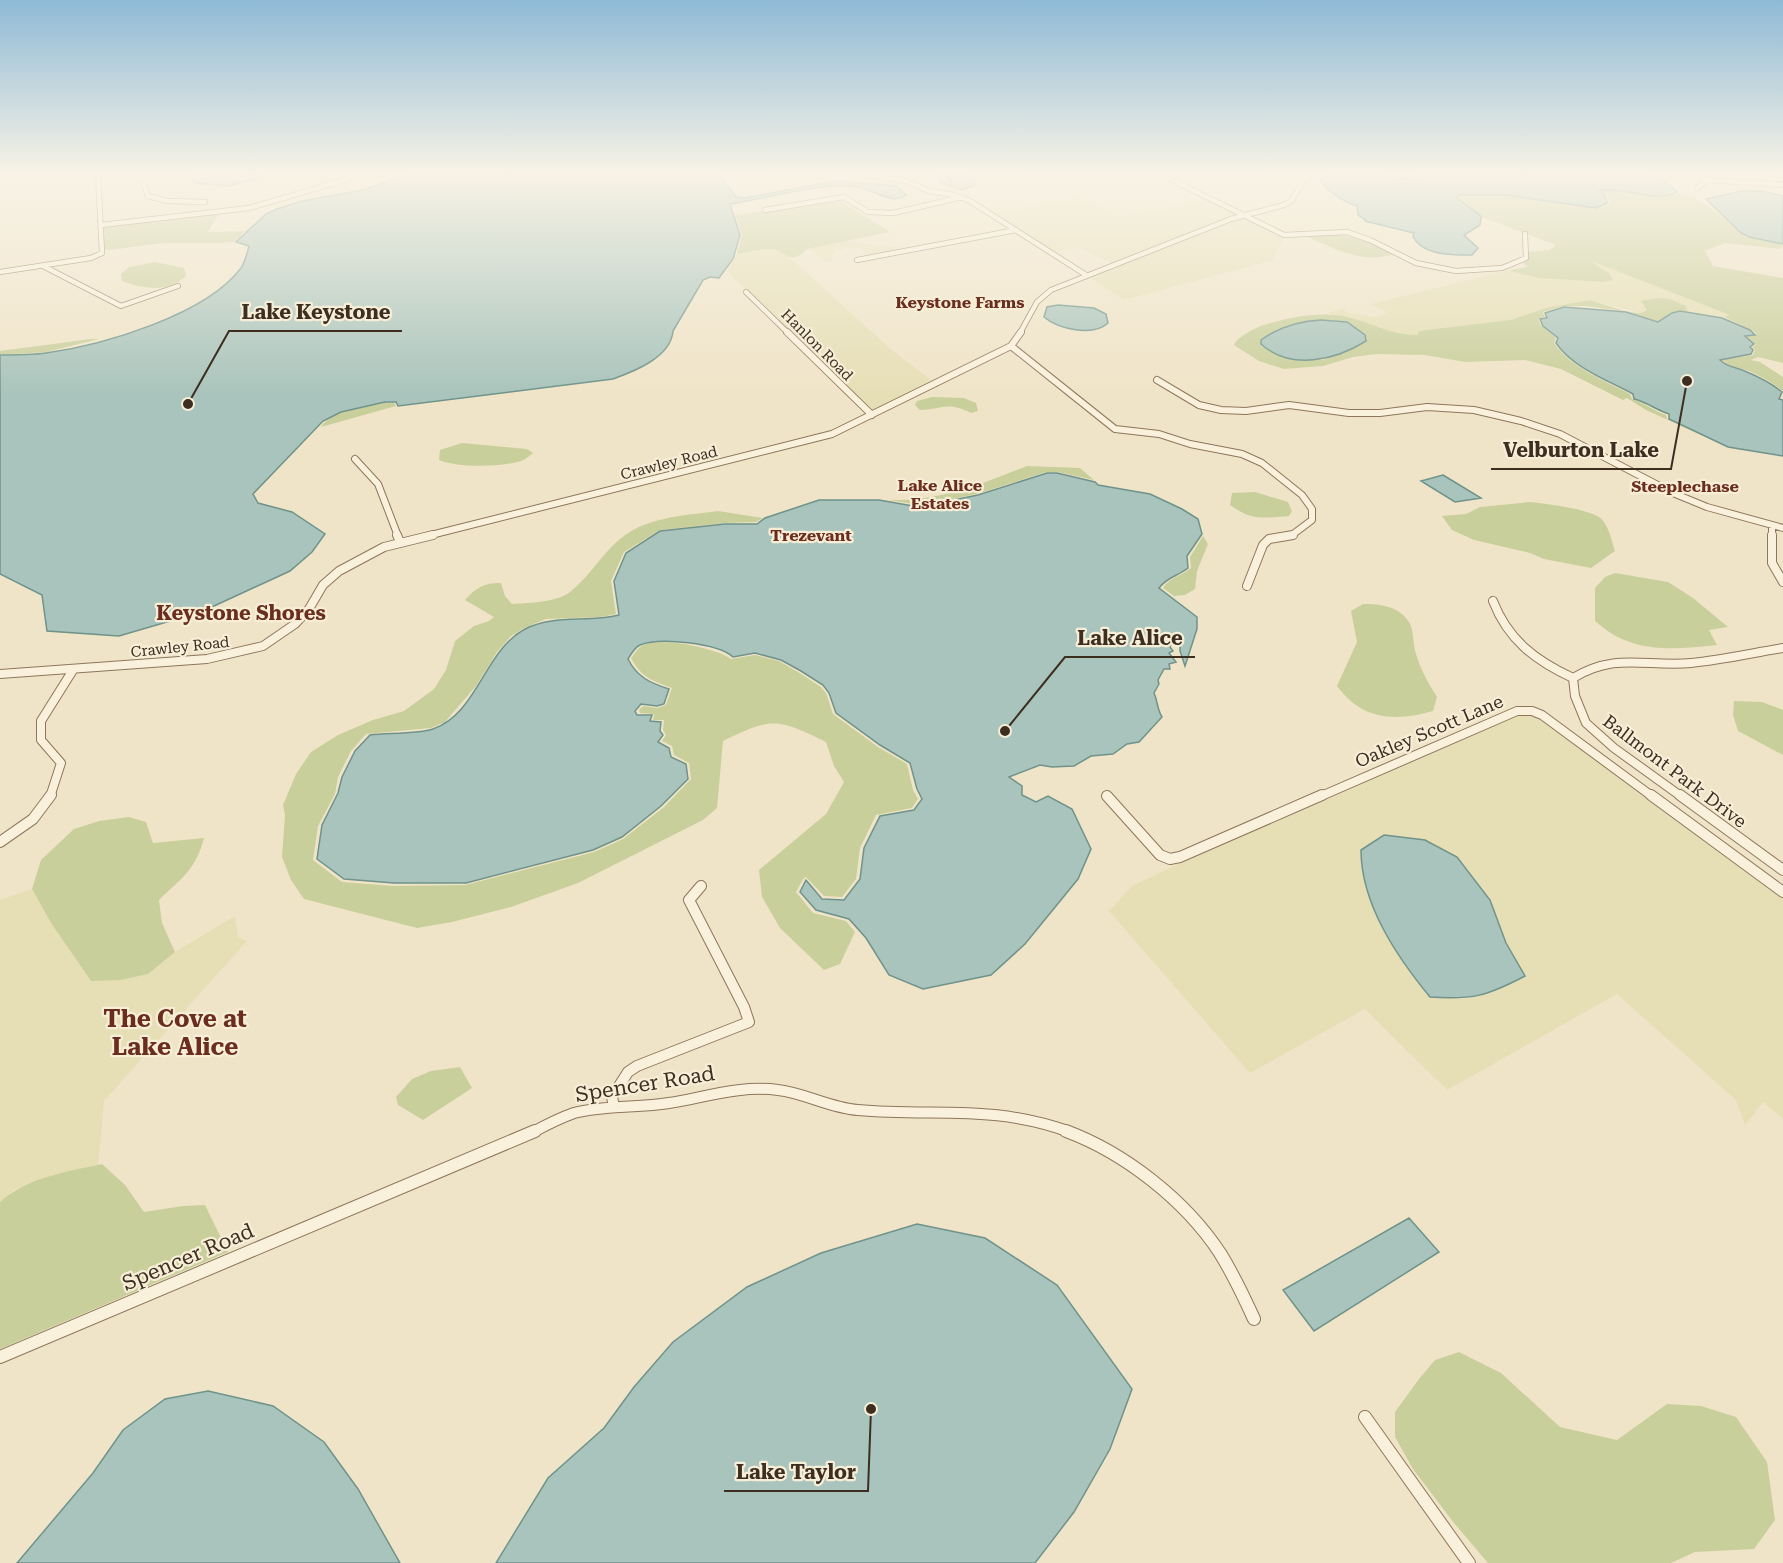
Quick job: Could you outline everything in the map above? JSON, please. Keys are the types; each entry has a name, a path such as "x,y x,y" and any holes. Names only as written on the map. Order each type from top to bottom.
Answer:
{"street":[{"path":"0,272 91,258 102,253 102,248"},
{"path":"857,260 921,248"},
{"path":"1045,248 1086,275"},
{"path":"1157,248 1086,275 1051,290 1037,299 1020,336 1011,346 1115,429 1159,434 1190,444 1250,457 1273,470 1302,495 1312,508 1312,520 1292,535 1269,539 1263,545 1247,586"},
{"path":"1384,248 1422,266 1451,271 1500,269 1522,261 1527,254 1526,248"},
{"path":"42,265 121,306 178,286"},
{"name":"Hanlon Road","path":"746,292 872,415"},
{"name":"Crawley Road","path":"0,674 207,658 263,646 303,618 323,585 339,571 368,554 399,542 832,434 1011,346"},
{"path":"1157,380 1199,405 1221,410 1246,411 1290,405 1349,413 1369,413 1427,407 1474,410 1521,421 1560,434 1673,494 1707,507 1783,528"},
{"path":"355,459 378,484 399,542"},
{"path":"1772,526 1772,563 1783,582"},
{"path":"1493,602 1498,619 1516,642 1555,670 1574,678 1587,667 1626,660 1688,664 1783,648"},
{"path":"0,842 32,821 46,806 58,782 61,763 41,740 41,721 73,670"},
{"name":"Ballmont Park Drive","path":"1574,678 1575,696 1586,723 1614,748 1783,870"},
{"name":"Oakley Scott Lane","path":"1107,796 1160,855 1170,859 1187,854 1517,711 1532,711 1551,722 1783,892"},
{"path":"614,1107 612,1097 628,1072 637,1066 749,1022 744,1007 689,900 701,886"},
{"name":"Spencer Road","path":"0,1357 514,1141 571,1114 614,1107 659,1105 720,1092 753,1089 779,1090 854,1110 971,1111 1021,1117 1063,1130 1110,1153 1170,1196 1205,1233 1238,1284 1254,1319"},
{"path":"1365,1417 1469,1563"}],"shaded area":[{"path":"809,248 848,248 835,251 831,261 824,261"},
{"path":"857,248 911,249 869,257 862,249"},
{"path":"1047,248 1154,248 1113,264 1080,248 1053,252"},
{"path":"1159,248 1279,248 1273,260 1124,300 1087,276"},
{"path":"774,249 788,256 893,351 931,380 871,411 727,271 737,254"},
{"path":"1588,260 1731,315 1724,317 1688,312 1686,306 1647,310 1641,313 1590,300 1546,308 1511,320 1426,330 1419,332 1419,335 1398,335 1327,313 1347,308 1344,312 1376,317 1388,313 1371,304 1510,270 1538,278 1603,282 1600,268"},
{"path":"1524,707 1783,899 1783,1119 1763,1102 1745,1125 1736,1100 1617,994 1447,1090 1365,1009 1250,1073 1109,911 1132,886 1376,770","holes":["1362,850 1490,900 1506,943 1525,976 1497,991 1463,999 1430,996 1364,880"]},
{"path":"32,889 51,923 91,981 148,974 175,952 235,916 238,937 247,941 104,1101 98,1165 53,1175 14,1190 0,1202 0,900"}],"green space":[{"path":"739,248 812,248 796,257 772,249 737,254"},
{"path":"1333,248 1382,248 1395,254 1372,257"},
{"path":"1552,248 1713,248 1705,251 1713,266 1783,278 1783,363 1758,357 1751,360 1760,362 1783,377 1783,391 1758,375 1731,366 1722,360 1753,355 1755,350 1752,347 1756,345 1747,336 1757,334 1724,317 1730,315 1591,261 1610,274 1613,280 1603,282 1538,278 1510,270 1528,267 1522,262 1528,258 1529,252"},
{"path":"155,262 184,268 186,276 171,285 155,288 122,281 121,274 129,267"},
{"path":"1670,299 1686,306 1688,312 1675,312 1658,321 1627,312 1641,313 1647,310 1641,301"},
{"path":"1590,300 1624,311 1563,306 1543,312 1545,318 1538,319 1541,325 1556,338 1554,343 1561,352 1578,366 1630,394 1632,399 1666,415 1667,419 1705,437 1646,410 1627,398 1623,400 1561,369 1525,360 1465,362 1425,355 1376,354 1353,357 1323,366 1284,369 1259,361 1234,345 1243,336 1260,326 1305,316 1336,315 1357,319 1389,331 1418,335 1418,332 1426,330 1511,320 1546,308","holes":["1310,320 1335,320 1355,348 1322,360 1277,329"]},
{"path":"99,339 46,352 0,355 0,351"},
{"path":"932,397 964,398 976,403 978,411 971,413 957,407 920,410 915,405 917,401"},
{"path":"384,403 394,403 396,406 321,427 333,416"},
{"path":"462,443 527,449 533,453 521,461 491,465 457,464 439,460 440,450"},
{"path":"1027,466 1080,468 1094,480 1058,472 1046,472 977,494 919,505 889,500 943,495"},
{"path":"1255,492 1288,502 1292,511 1289,516 1265,518 1251,516 1230,505 1232,493"},
{"path":"1530,502 1575,509 1599,517 1607,528 1615,551 1591,568 1544,559 1530,553 1474,540 1452,530 1442,516 1466,514 1480,507"},
{"path":"718,511 763,518 756,522 660,530 624,552 611,581 616,614 601,617 546,619 524,628 511,636 497,652 476,686 445,722 431,728 366,734 351,751 338,777 335,794 318,826 313,860 342,882 393,886 465,885 594,852 623,839 664,807 691,779 689,763 674,755 672,746 662,741 666,735 663,730 664,720 653,720 654,714 640,713 639,710 643,706 657,708 666,705 672,688 648,678 631,658 640,647 659,642 700,647 731,659 755,655 779,661 821,687 826,693 833,714 878,747 907,764 913,790 918,799 912,808 876,815 860,848 856,879 842,897 824,896 806,877 796,892 813,913 846,921 855,932 840,964 824,970 780,928 762,897 759,870 826,814 844,782 834,766 826,742 785,725 764,724 723,741 717,808 703,820 578,883 511,907 417,928 304,899 291,880 282,857 285,815 283,805 296,774 311,752 338,735 373,720 404,711 434,689 446,670 455,641 474,626 494,617 465,600 469,596 485,585 501,583 505,596 512,604 558,598 570,592 615,543 633,530 664,519"},
{"path":"1203,536 1208,544 1197,571 1195,589 1185,595 1174,596 1163,588 1169,581 1191,568 1190,557"},
{"path":"1615,573 1668,582 1693,598 1728,627 1709,630 1717,645 1668,648 1638,644 1623,639 1595,621 1595,588 1605,577"},
{"path":"1363,604 1382,605 1395,609 1409,622 1418,660 1437,697 1433,711 1405,717 1368,712 1357,706 1337,686 1357,642 1351,611"},
{"path":"1734,701 1762,702 1783,710 1783,755 1738,731 1733,715"},
{"path":"129,817 146,822 153,843 204,838 192,865 159,900 162,923 175,952 148,974 120,980 91,981 51,923 32,889 41,860 74,829 99,821"},
{"path":"460,1067 472,1088 423,1120 398,1105 396,1097 412,1079 431,1071"},
{"path":"102,1164 125,1185 144,1212 205,1205 228,1252 0,1349 0,1202 35,1181"},
{"path":"1459,1352 1501,1373 1560,1427 1617,1440 1667,1404 1701,1406 1736,1417 1767,1462 1775,1520 1754,1549 1695,1552 1671,1563 1488,1563 1413,1469 1395,1437 1395,1412 1419,1379 1435,1360"}],"water":[{"path":"248,248 736,248 733,259 719,278 710,277 703,280 673,331 666,348 659,356 631,372 613,379 398,406 396,402 385,402 341,412 323,421 253,494 258,503 292,512 325,534 312,552 290,571 201,612 119,636 47,631 42,595 0,574 0,355 29,355 69,349 124,335 152,325 204,300 225,285 241,268"},
{"path":"1425,248 1478,248 1472,255 1431,251"},
{"path":"1058,305 1094,308 1106,314 1108,323 1094,330 1066,328 1044,317 1047,307"},
{"path":"1564,307 1626,312 1658,322 1680,311 1722,318 1750,330 1755,335 1745,336 1754,344 1750,347 1753,350 1751,354 1720,360 1726,365 1760,378 1782,392 1779,399 1783,400 1783,456 1728,447 1669,419 1669,414 1634,399 1633,394 1581,366 1563,352 1556,343 1558,338 1543,326 1540,319 1547,318 1545,313"},
{"path":"1321,320 1347,322 1365,335 1366,341 1341,353 1314,360 1286,358 1261,344 1261,340 1282,328 1297,323"},
{"path":"1047,473 1057,473 1095,482 1098,485 1150,494 1198,519 1202,534 1187,556 1188,568 1159,588 1197,617 1197,629 1185,666 1180,651 1180,638 1175,634 1170,647 1173,651 1169,653 1176,662 1169,664 1170,669 1164,669 1154,693 1162,717 1139,742 1127,744 1113,754 1091,756 1074,766 1040,765 1009,777 1022,786 1022,795 1036,802 1048,796 1072,809 1091,849 1078,879 1025,944 991,975 923,989 889,975 866,938 849,919 816,910 800,892 806,880 822,899 844,900 860,879 864,848 880,816 914,810 922,799 910,763 880,745 836,713 829,693 823,685 781,660 755,653 733,657 715,648 674,642 649,643 636,647 633,651 628,659 640,675 650,682 669,689 664,704 657,706 641,704 635,711 637,715 652,715 650,721 661,722 660,731 663,735 658,742 669,748 671,757 686,764 688,779 661,806 622,837 593,850 466,883 394,883 344,879 317,859 322,825 338,793 342,777 355,751 370,735 427,731 448,721 461,710 500,652 511,639 525,629 536,624 559,620 619,615 614,581 626,553 660,531 725,524 757,524 765,518 819,500 879,500 919,507 978,495"},
{"path":"1443,475 1481,498 1455,502 1421,481"},
{"path":"1384,835 1425,840 1457,857 1490,900 1506,943 1525,976 1479,995 1458,998 1430,997 1405,965 1383,929 1367,890 1361,850"},
{"path":"1409,1218 1439,1252 1314,1331 1283,1290"},
{"path":"917,1224 985,1238 1057,1285 1132,1389 1110,1449 1074,1512 1035,1563 496,1563 548,1478 604,1428 634,1387 673,1342 747,1287 821,1253"},
{"path":"208,1391 273,1406 324,1442 358,1489 400,1563 17,1563 93,1473 123,1430 165,1399"}],"place":[{"name":"Velburton Lake","path":"1687,381"},
{"name":"Lake Keystone","path":"188,404"},
{"name":"Lake Alice","path":"1005,731"},
{"name":"Lake Taylor","path":"871,1409"}],"district":[{"name":"Keystone Farms","path":"960,302"},
{"name":"Steeplechase","path":"1685,486"},
{"name":"Lake Alice Estates","path":"940,494"},
{"name":"Trezevant","path":"811,535"},
{"name":"Keystone Shores","path":"241,613"},
{"name":"The Cove at Lake Alice","path":"175,1033"}]}
